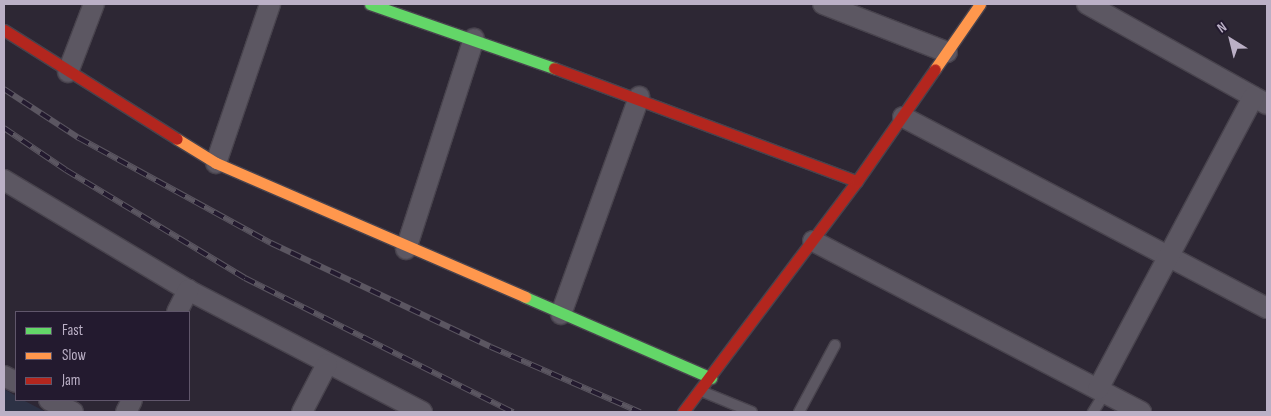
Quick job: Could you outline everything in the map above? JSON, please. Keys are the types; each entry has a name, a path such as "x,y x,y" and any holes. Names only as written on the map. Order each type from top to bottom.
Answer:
{"street":[{"path":"68,72 94,4"},
{"path":"216,164 270,4"},
{"path":"370,4 639,97 857,181"},
{"path":"823,4 947,52"},
{"path":"683,412 711,378 814,241 903,117 980,4"},
{"path":"1087,4 1260,101 1168,256 1101,391"},
{"path":"4,30 216,164 406,249 711,378"},
{"path":"406,249 474,39"},
{"path":"561,314 639,97"},
{"path":"903,117 1267,308"},
{"path":"4,180 188,290 422,412"},
{"path":"814,241 1141,412"},
{"path":"178,311 188,290"},
{"path":"302,412 327,364"},
{"path":"51,401 73,412"}],"lane":[{"path":"799,412 835,345"},
{"path":"700,391 752,412"},
{"path":"1093,412 1101,391"}],"shaded area":[{"path":"4,389 15,395 15,401 25,401 46,412 4,412"}],"railway":[{"path":"4,89 79,138 271,243 491,347 640,412"},
{"path":"4,128 66,170 245,278 513,412"}],"traffic: fast":[{"path":"370,4 554,68"},
{"path":"525,297 711,378"}],"traffic: slow":[{"path":"935,69 980,4"},
{"path":"177,139 216,163 525,297"}],"traffic: jam":[{"path":"4,30 177,139"},
{"path":"554,68 857,181"},
{"path":"683,412 857,181 935,69"}]}
